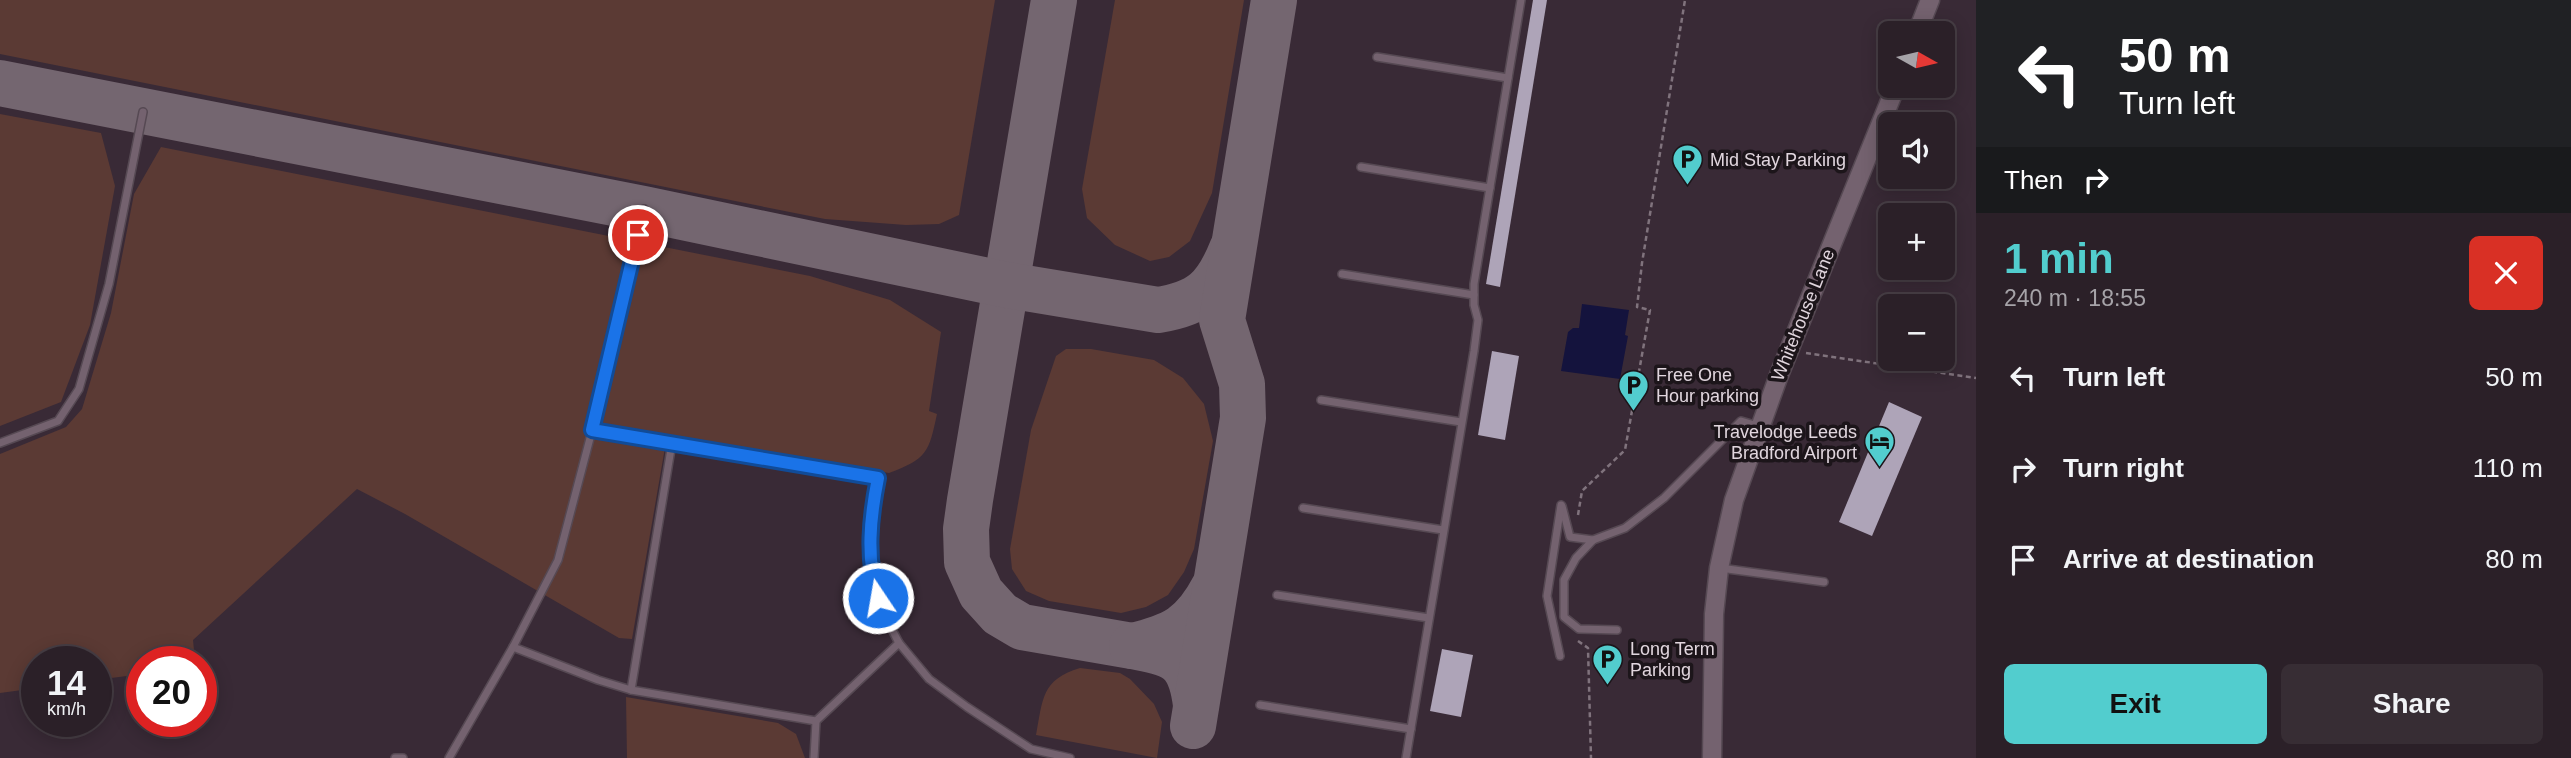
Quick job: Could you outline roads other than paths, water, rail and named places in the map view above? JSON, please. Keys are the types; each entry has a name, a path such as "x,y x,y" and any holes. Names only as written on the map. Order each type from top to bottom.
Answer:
{"street":[{"path":"1922,21 1930,0"},
{"name":"Whitehouse Lane","path":"1712,758 1712,633 1719,568 1734,500 1788,350 1891,98"}],"lane":[{"path":"1406,758 1478,320 1474,295 1521,0"},
{"path":"1377,57 1508,78"},
{"path":"0,443 58,421 79,389 109,284 143,112"},
{"path":"1360,167 1490,188"},
{"path":"449,758 513,647 558,560 644,209"},
{"path":"1342,274 1474,295"},
{"path":"1321,400 1461,422"},
{"path":"1617,630 1578,629 1564,617 1564,580 1576,558 1593,540 1625,528 1664,498 1741,421 1759,426"},
{"path":"592,430 878,478 871,531 872,577 878,598 899,643 929,679 1031,749 1045,755 1070,758"},
{"path":"631,690 672,443"},
{"path":"1560,656 1547,596 1562,505 1570,537 1593,540"},
{"path":"1303,508 1443,530"},
{"path":"1719,568 1824,582"},
{"path":"1277,594 1429,618"},
{"path":"814,758 816,721 899,643"},
{"path":"513,647 631,690 816,721"},
{"path":"1260,705 1411,729"},
{"path":"395,758 403,758"}],"place":[{"name":"Mid Stay Parking","path":"1687,187"},
{"name":"Free One Hour parking","path":"1633,412"},
{"name":"Travelodge Leeds Bradford Airport","path":"1880,469"},
{"name":"Long Term Parking","path":"1607,686"}]}
